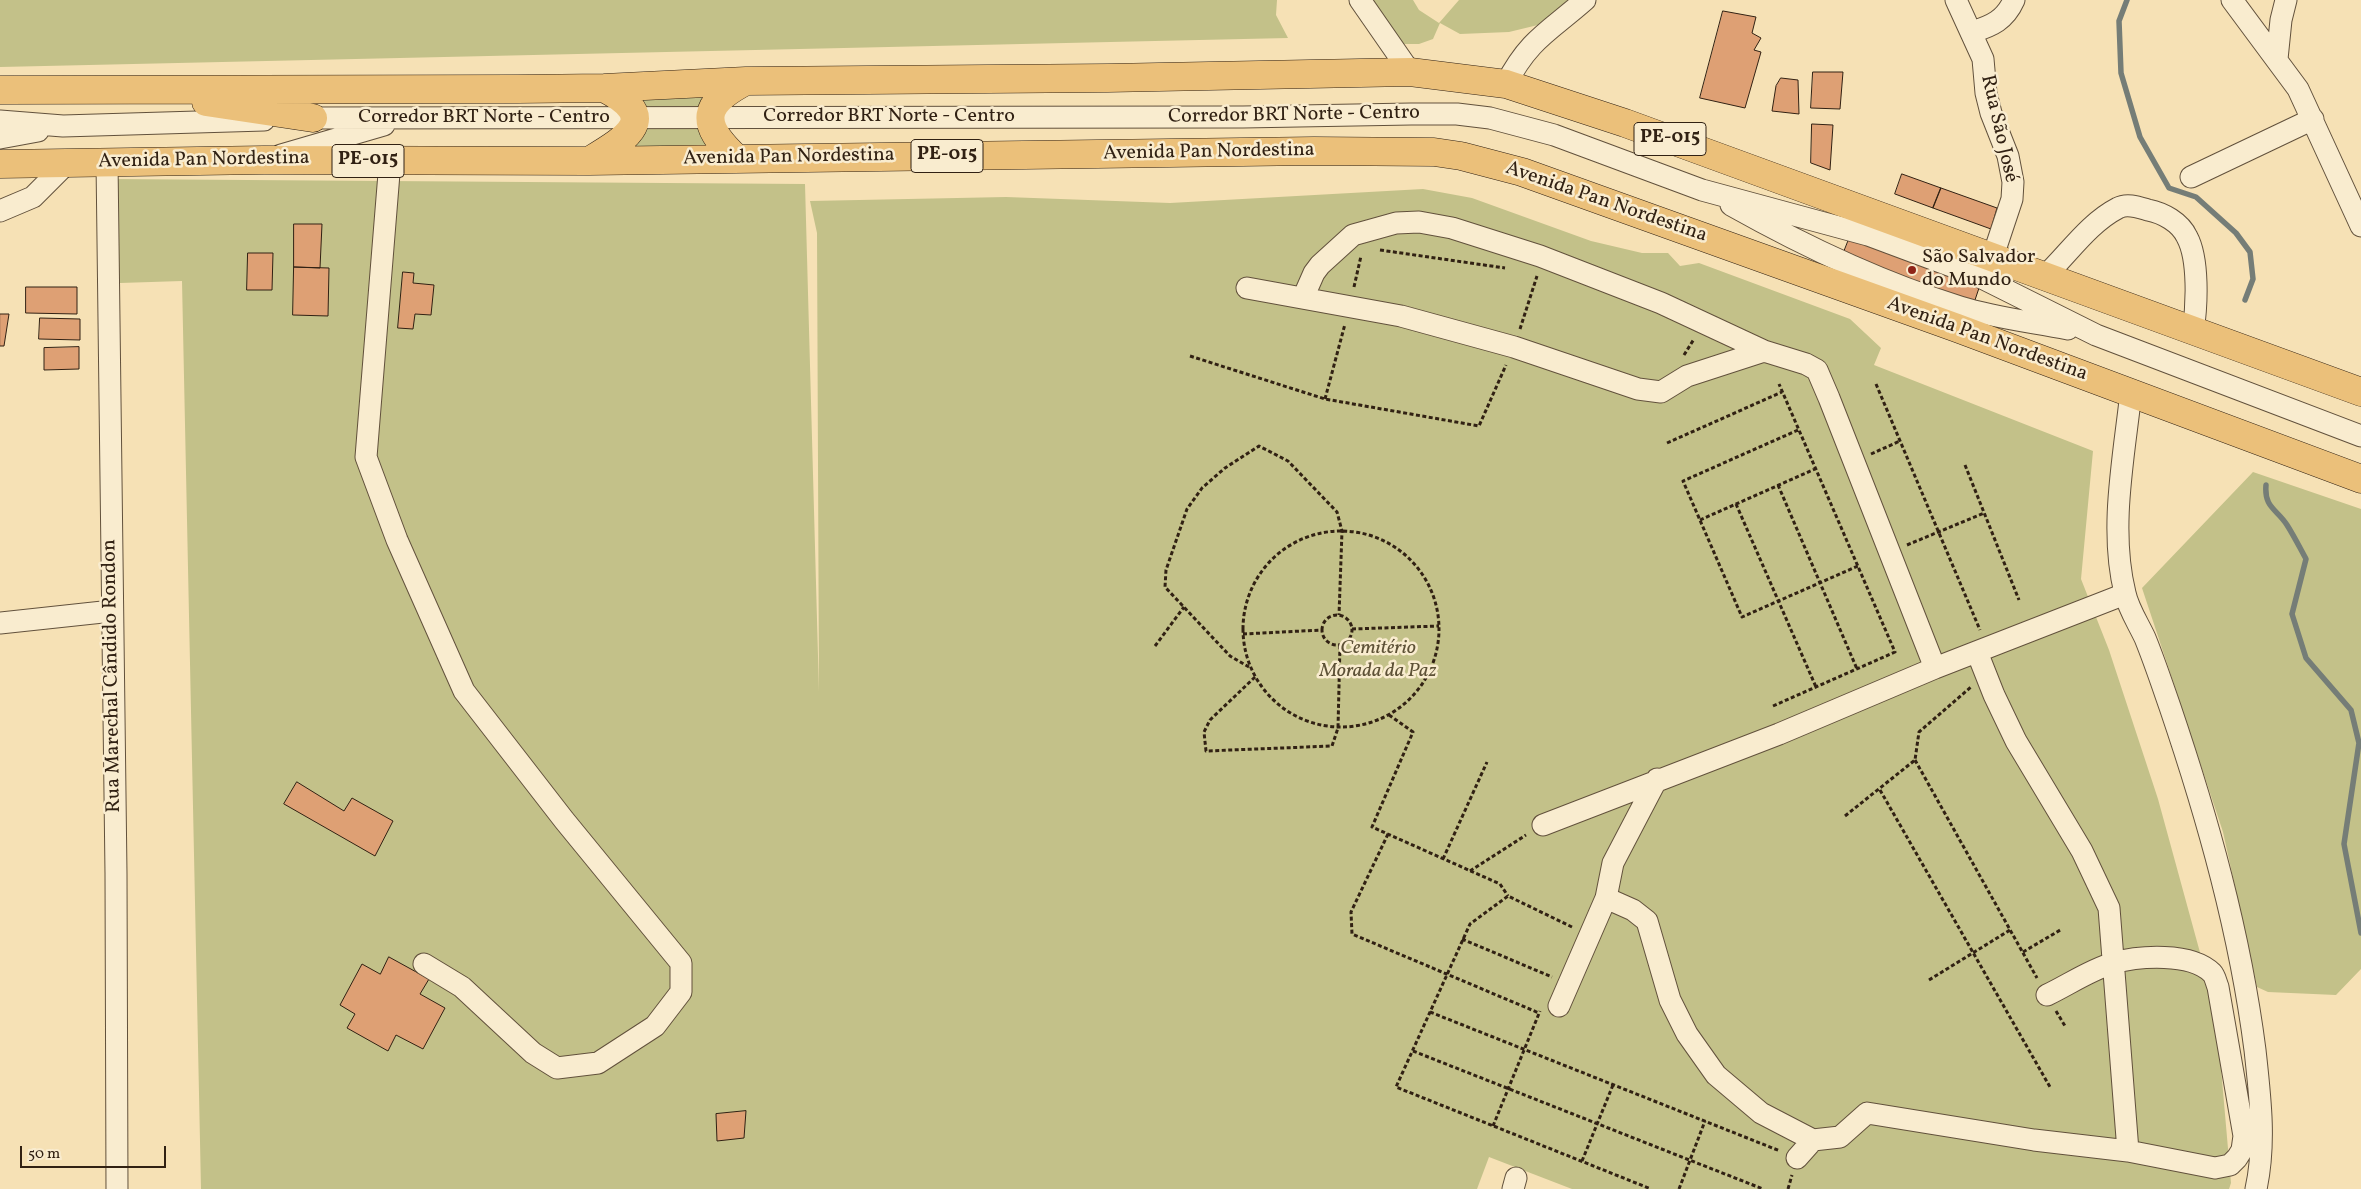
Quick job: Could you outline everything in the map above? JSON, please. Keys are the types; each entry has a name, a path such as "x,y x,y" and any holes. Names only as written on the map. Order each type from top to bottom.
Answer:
{"highway":[{"name":"PE-015","path":"0,90 604,88 746,81 1108,78 1410,72 1506,84 1734,161 2361,392"},
{"path":"736,158 718,140 711,129 710,118 714,103 726,92 746,81"},
{"path":"589,161 626,137 632,129 635,117 631,105 622,97 604,88"},
{"path":"124,90 313,118"},
{"name":"Avenida Pan Nordestina","path":"0,164 264,160 589,161 1314,151 1434,152 1461,156 1522,172 1577,190 2131,392 2361,479"}],"street":[{"path":"1360,0 1410,72"},
{"path":"1506,84 1514,66 1528,48 1585,0"},
{"name":"Rua São José","path":"1956,0 1983,59 1986,93 1991,113 2008,156 2013,182 2012,199 1993,256"},
{"path":"1972,32 1991,27 2001,20 2008,12 2014,0"},
{"path":"2232,0 2298,89 2361,226"},
{"path":"2277,59 2281,20 2286,0"},
{"name":"Corredor BRT Norte - Centro","path":"0,121 63,126 313,118 1457,114 1490,118 1519,124 1702,190 1813,219 1886,242 1978,276 2096,335 2361,436"},
{"path":"264,160 408,118"},
{"path":"2191,177 2313,119"},
{"name":"Corredor BRT Norte - Centro","path":"0,138 63,126"},
{"path":"390,161 366,457 397,540 464,691 564,820 681,963 681,992 655,1026 598,1063 556,1068 533,1053 462,987 424,964"},
{"name":"Rua Marechal Cândido Rondon","path":"108,162 117,1189"},
{"path":"0,211 33,198 66,163"},
{"name":"Corredor BRT Norte - Centro","path":"1702,190 1809,248 1841,263 1952,304 2096,335"},
{"path":"2046,275 2079,239 2120,207 2130,205 2160,212 2180,226 2188,237 2195,272 2193,331"},
{"path":"1303,298 1314,273 1353,235 1396,223 1419,222 1452,228 1540,256 1661,303 1764,351 1790,358 1817,370 1935,668"},
{"path":"1247,288 1350,305 1429,324 1514,347 1638,389 1661,392 1687,376 1764,351"},
{"path":"2131,392 2120,498 2119,543 2125,594 2146,640 2170,706 2208,827 2228,904 2248,999 2259,1086 2262,1136 2261,1167 2256,1189"},
{"path":"1543,825 1657,779 1779,734 1935,668 2125,594"},
{"path":"0,623 112,611"},
{"path":"1983,649 1985,675 2016,741 2077,843 2109,908 2112,964 2116,991 2119,1064 2128,1151"},
{"path":"1551,1005 1606,898 1613,863 1657,779"},
{"path":"1606,898 1634,910 1647,921 1670,1000 1687,1034 1716,1075 1761,1113 1813,1140 1840,1137 1867,1113 2034,1140 2128,1151 2215,1168 2230,1165 2242,1150 2244,1136 2214,974 2200,964 2159,957 2112,964 2047,994"},
{"path":"2221,1006 2248,999"},
{"path":"1797,1158 1813,1140"}],"path":[{"path":"1353,235 1363,247 1509,268"},
{"path":"1190,356 1325,399 1479,426"},
{"path":"1772,706 1895,652 1778,384"},
{"path":"1876,384 1977,624 1983,649"},
{"path":"1667,443 1782,392"},
{"path":"1798,430 1683,481 1742,617 1858,566"},
{"path":"1865,456 1900,441"},
{"path":"1250,667 1230,656 1165,587 1166,570 1187,509 1202,488 1225,468 1259,446 1288,461 1337,512 1342,530 1339,615"},
{"path":"1965,465 2019,600"},
{"path":"1700,520 1815,469"},
{"path":"1778,485 1858,669"},
{"path":"1736,504 1816,687"},
{"path":"1903,546 1984,513"},
{"path":"1342,530 1379,538 1410,559 1422,573 1431,590 1439,626 1436,653 1426,678 1410,699 1389,715 1364,725 1338,728 1315,725 1289,714 1268,696 1250,667 1242,634 1249,594 1270,561 1280,552 1303,538 1342,530"},
{"path":"1155,646 1184,607"},
{"path":"1339,615 1346,617 1352,629 1346,642 1340,644 1331,644 1325,638 1322,630 1324,622 1331,616 1339,615"},
{"path":"1352,629 1439,626"},
{"path":"1242,634 1322,630"},
{"path":"1255,677 1210,720 1204,732 1206,751 1332,746 1338,728 1340,644"},
{"path":"1845,816 1880,790 1915,760 1920,732 1985,675"},
{"path":"1389,715 1413,732 1372,827 1500,884 1508,896 1574,928 1570,936"},
{"path":"1915,760 2065,1026"},
{"path":"1443,859 1487,762"},
{"path":"1880,790 2050,1087"},
{"path":"1470,871 1543,825"},
{"path":"1388,834 1351,912 1352,934 1539,1014"},
{"path":"1508,896 1470,924 1396,1087 1651,1189"},
{"path":"2023,952 2062,929"},
{"path":"1929,980 2010,930"},
{"path":"1462,939 1553,978"},
{"path":"1550,987 1557,969"},
{"path":"1493,1126 1539,1014 1551,1005"},
{"path":"1430,1012 1797,1158"},
{"path":"1413,1051 1763,1189"},
{"path":"1582,1161 1613,1085"},
{"path":"1679,1189 1705,1121"}],"green space":[{"path":"0,0 1277,0 1276,15 1288,38 0,67"},
{"path":"1368,0 1413,0 1419,10 1439,23 1459,0 1574,0 1542,24 1509,32 1460,34 1440,23 1433,39 1419,44 1400,44"},
{"path":"746,81 715,103 736,158 614,146 626,137 604,88"},
{"name":"Cemitério Morada da Paz","path":"108,179 805,184 819,692 817,233 810,201 1006,197 1170,203 1423,189 1472,198 1591,241 1642,253 1668,253 1680,266 1699,263 1850,319 1881,348 1874,365 2093,451 2081,579 2109,650 2158,799 2216,1011 2231,1183 2229,1189 1572,1189 1489,1157 1477,1189 201,1189 182,281 120,283"},
{"path":"2253,472 2361,509 2361,969 2336,995 2268,992 2257,987 2223,832 2142,588"}],"building":[{"path":"1723,11 1756,17 1752,33 1761,38 1754,50 1761,52 1745,108 1700,98"},
{"path":"1813,72 1843,72 1840,109 1811,108"},
{"path":"1781,78 1798,80 1799,114 1772,111 1776,86"},
{"path":"1812,124 1833,125 1830,170 1811,163"},
{"path":"1902,174 1941,188 1933,208 1895,194"},
{"path":"1941,188 1997,208 1991,229 1933,208"},
{"path":"294,224 322,224 320,268 294,267"},
{"name":"São Salvador do Mundo","path":"1851,234 1981,282 1973,306 1842,257"},
{"path":"248,253 273,253 272,290 247,290"},
{"path":"294,267 329,268 328,316 293,315"},
{"path":"403,272 414,273 413,283 434,285 431,315 415,314 413,329 398,328"},
{"path":"26,287 77,287 77,314 26,313"},
{"path":"0,314 9,314 4,346 0,346"},
{"path":"40,318 80,319 80,340 39,339"},
{"path":"79,347 79,369 44,370 44,348"},
{"path":"297,782 344,811 352,798 393,821 375,856 284,804"},
{"path":"389,957 429,979 420,994 445,1008 423,1049 396,1035 388,1051 347,1028 355,1014 340,1005 362,964 380,974"},
{"path":"746,1111 744,1138 717,1141 716,1114"}],"waterway":[{"path":"2127,0 2119,21 2121,73 2140,137 2169,188 2196,197 2236,233 2250,252 2253,279 2245,300"},
{"path":"2266,485 2269,504 2287,525 2306,559 2292,614 2306,658 2351,710 2359,743 2344,844 2361,933"}],"place":[{"name":"São Salvador do Mundo","path":"1912,270"}]}
